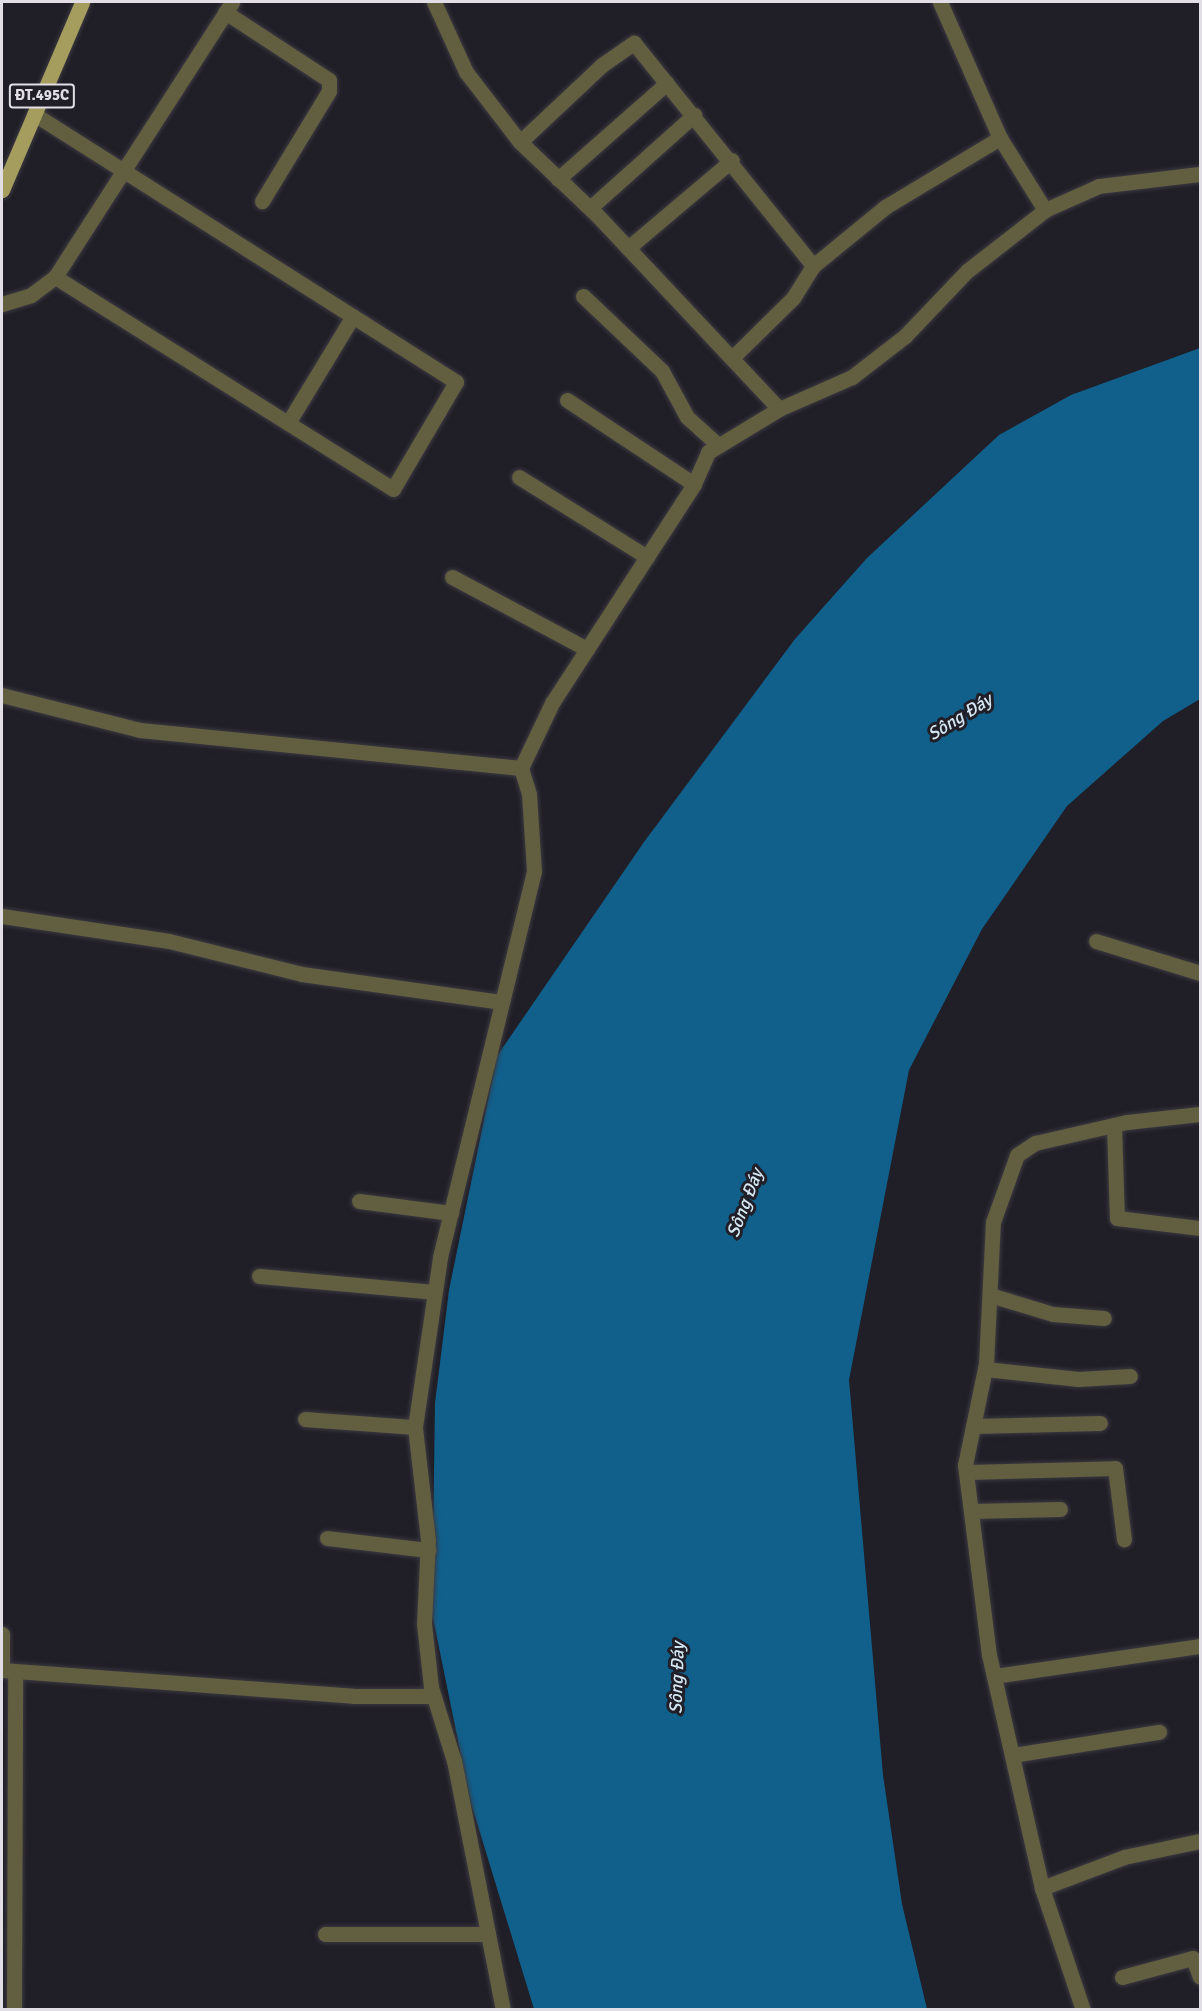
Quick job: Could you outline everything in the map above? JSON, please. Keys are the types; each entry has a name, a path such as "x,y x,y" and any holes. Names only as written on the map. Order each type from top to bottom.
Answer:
{"main road":[{"name":"ĐT.495C","path":"2,190 82,2"}],"street":[{"path":"434,2 466,72 520,142 590,208 779,409"},
{"path":"940,2 1000,138 1045,210"},
{"path":"2,304 31,295 55,277 126,172 229,7 329,80 329,91 262,201"},
{"path":"520,142 602,65 634,43 732,160 813,266"},
{"path":"558,179 667,83"},
{"path":"34,114 456,382 393,489 55,277"},
{"path":"590,208 694,115"},
{"path":"732,358 793,298 813,266 885,207 1000,138"},
{"path":"628,248 732,160"},
{"path":"503,2010 454,1761 433,1696 424,1624 428,1550 415,1427 434,1292 532,880 529,794 521,768 552,703 694,484 699,464 717,444 779,409 852,377 905,336 967,271 1045,210 1099,186 1200,174"},
{"path":"583,296 662,371 687,417 717,444"},
{"path":"288,423 353,316"},
{"path":"567,400 694,484"},
{"path":"519,477 647,557"},
{"path":"453,577 587,649"},
{"path":"2,695 140,729 521,768"},
{"path":"2,916 169,941 303,974 502,1002"},
{"path":"1096,941 1200,973"},
{"path":"1083,2010 1042,1888 994,1676 966,1472 985,1369 993,1222 1017,1155 1035,1143 1114,1125 1200,1114"},
{"path":"1114,1125 1117,1218 1200,1228"},
{"path":"358,1201 451,1213"},
{"path":"259,1276 434,1292"},
{"path":"990,1295 1053,1314 1104,1318"},
{"path":"985,1369 1078,1379 1130,1376"},
{"path":"305,1419 415,1427"},
{"path":"973,1426 1100,1423"},
{"path":"966,1472 1115,1468 1125,1539"},
{"path":"971,1511 1060,1509"},
{"path":"327,1539 428,1550"},
{"path":"2,1634 6,1670 14,2010"},
{"path":"994,1676 1200,1646"},
{"path":"6,1670 352,1696 433,1696"},
{"path":"1013,1755 1159,1732"},
{"path":"1042,1888 1125,1857 1200,1841"},
{"path":"324,1934 488,1934"},
{"path":"1122,1977 1193,1958 1200,1977"}],"water":[{"name":"Sông Đáy","path":"1200,348 1200,699 1163,721 1067,806 982,929 909,1070 849,1380 883,1775 902,1904 927,2009 534,2009 470,1800 432,1613 435,1403 449,1290 497,1056 644,842 795,639 867,558 999,435 1071,395"}]}
